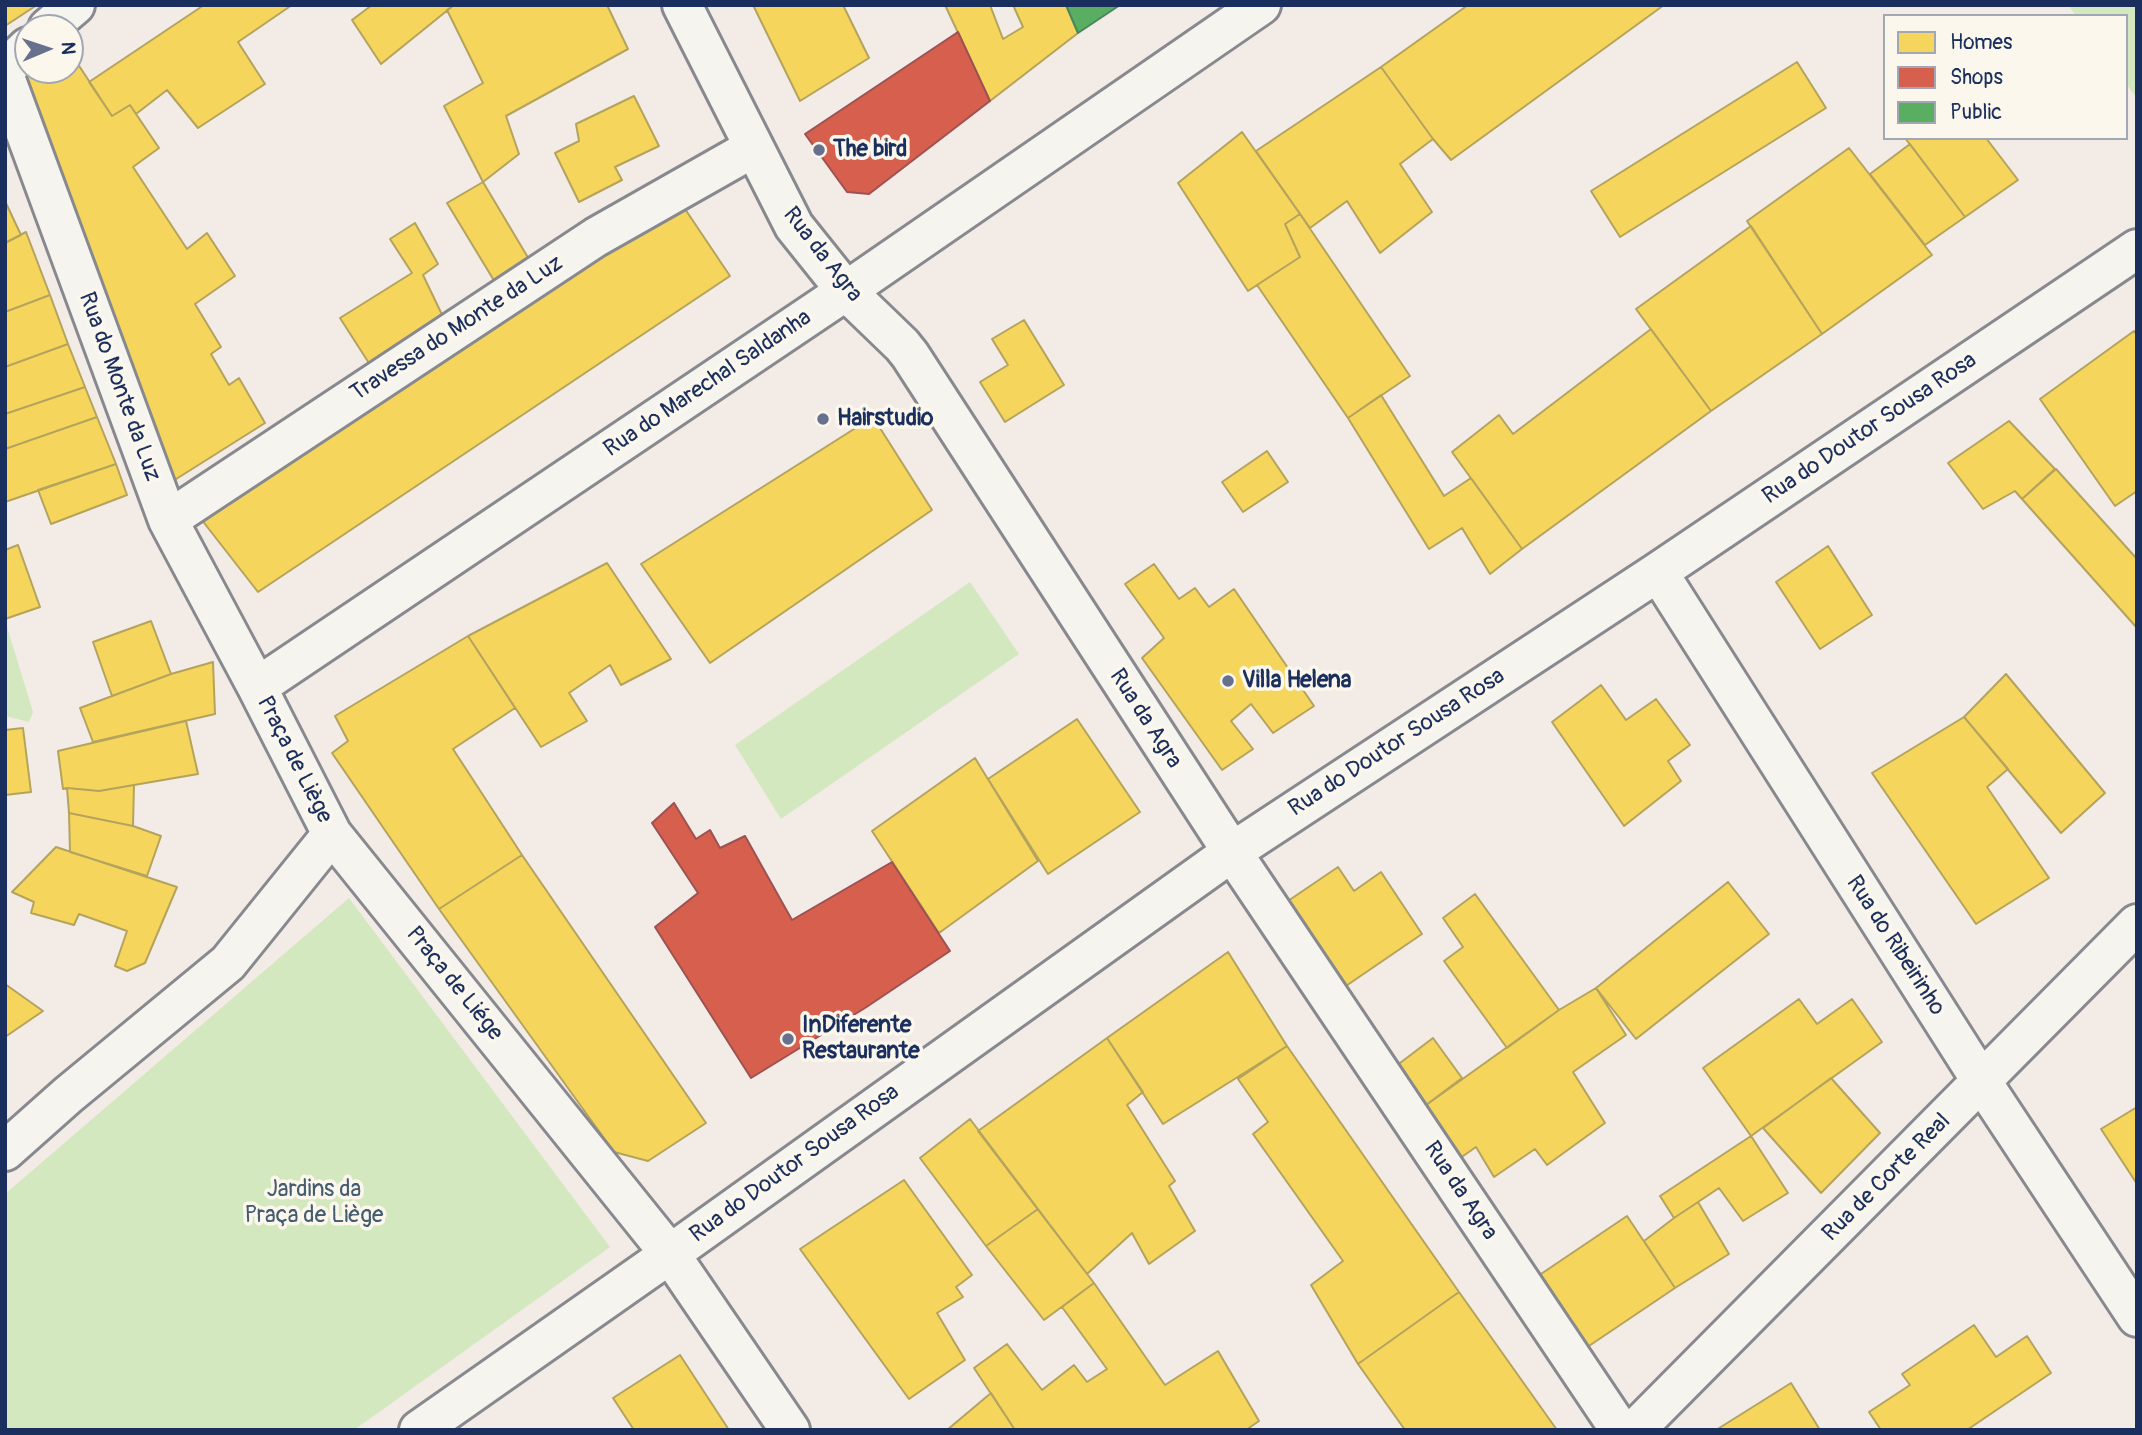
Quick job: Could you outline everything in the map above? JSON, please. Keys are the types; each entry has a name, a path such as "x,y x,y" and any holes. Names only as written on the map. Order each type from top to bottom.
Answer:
{"street":[{"name":"Rua da Agra","path":"682,5 794,226 846,291 909,355 1232,852 1620,1430"},
{"name":"Rua do Marechal Saldanha","path":"257,687 846,291 1261,5"},
{"name":"Rua do Monte da Luz","path":"5,77 168,520 257,687"},
{"name":"Travessa do Monte da Luz","path":"168,520 596,237 753,148"},
{"name":"Rua do Doutor Sousa Rosa","path":"670,1254 1232,852 1658,572 2137,249"},
{"name":"Rua do Ribeirinho","path":"1658,572 1982,1082 2137,1317"},
{"name":"Praça de Liège","path":"257,687 332,834"},
{"path":"5,1151 68,1095 228,963 332,834"},
{"name":"Praça de Liége","path":"332,834 670,1254 790,1430"},
{"name":"Rua de Corte Real","path":"1635,1430 2137,924"},
{"path":"419,1430 670,1254"}],"green space":[{"path":"2068,5 2137,5 2137,98 2128,87 2128,14 2075,14"},
{"path":"970,582 1019,654 781,819 735,745"},
{"path":"5,620 33,712 29,722 5,716"},
{"name":"Jardins da Praça de Liège","path":"349,898 610,1247 354,1430 5,1430 5,1194"}],"building: Homes":[{"path":"5,5 37,5 23,14 14,14 14,20 5,26"},
{"path":"204,5 292,5 238,42 265,84 198,128 167,90 136,114 130,105 112,116 89,82"},
{"path":"372,5 454,5 381,64 352,20"},
{"path":"454,5 607,5 628,49 506,116 519,154 483,182 444,106 483,83 447,10"},
{"path":"753,5 843,5 869,58 800,101"},
{"path":"945,5 990,5 1003,39 1023,27 1013,5 1066,5 1078,33 990,101"},
{"path":"1468,5 1664,5 1451,160 1381,67"},
{"path":"1797,62 1826,108 1620,237 1591,191"},
{"path":"1381,67 1433,139 1400,164 1432,212 1380,253 1347,201 1310,228 1256,151"},
{"path":"84,73 112,116 130,105 159,148 133,167 187,249 207,233 235,276 195,304 221,347 211,354 229,385 239,378 265,423 154,493 5,112 20,84 84,84"},
{"path":"634,96 659,146 615,167 622,180 579,202 555,153 579,141 576,124"},
{"path":"1242,132 1300,214 1285,224 1300,257 1248,291 1178,183"},
{"path":"1907,140 1988,140 2018,180 1965,217"},
{"path":"1910,144 1965,217 1925,245 1870,174"},
{"path":"1849,148 1932,255 1822,334 1747,221"},
{"path":"483,182 539,276 504,297 447,203"},
{"path":"679,200 730,276 258,592 194,510"},
{"path":"5,201 21,235 5,243"},
{"path":"1300,214 1410,376 1348,418 1257,285 1300,257 1285,224"},
{"path":"415,223 438,264 423,275 446,323 374,371 340,318 412,273 390,239"},
{"path":"1751,226 1822,334 1711,411 1636,309"},
{"path":"26,232 50,295 5,312 5,243"},
{"path":"50,295 68,344 5,367 5,312"},
{"path":"1024,320 1064,385 1005,422 980,382 1008,365 992,339"},
{"path":"1651,329 1711,411 1522,549 1452,452 1499,415 1513,434"},
{"path":"2134,331 2137,335 2137,491 2115,506 2040,399"},
{"path":"68,344 85,387 5,414 5,367"},
{"path":"85,387 97,417 5,449 5,414"},
{"path":"1381,395 1444,496 1471,478 1522,549 1490,574 1462,528 1429,549 1348,418"},
{"path":"97,417 116,464 5,502 5,449"},
{"path":"873,417 932,510 710,663 641,564"},
{"path":"2009,421 2055,469 2022,499 2015,491 1983,509 1948,463"},
{"path":"1267,451 1288,482 1243,512 1222,482"},
{"path":"116,464 127,495 51,524 38,490"},
{"path":"2056,469 2137,559 2137,628 2022,499"},
{"path":"18,545 40,607 5,619 5,550"},
{"path":"1828,546 1872,615 1820,649 1776,582"},
{"path":"607,563 671,659 621,685 610,665 569,693 587,721 541,747 468,636"},
{"name":"Villa Helena","path":"1154,564 1179,599 1195,588 1209,607 1234,589 1314,706 1273,733 1251,704 1231,721 1253,749 1222,770 1142,658 1164,638 1125,584"},
{"path":"151,621 171,674 112,696 93,642"},
{"path":"468,636 515,708 453,749 522,855 439,909 332,753 348,741 335,716"},
{"path":"213,662 215,714 93,742 80,708 171,674"},
{"path":"2006,674 2105,793 2061,833 1964,717"},
{"path":"1601,685 1626,720 1656,699 1690,745 1668,761 1681,781 1624,826 1552,722"},
{"path":"1964,717 2008,769 1987,787 2049,878 1976,924 1872,773"},
{"path":"1077,719 1140,812 1048,874 988,779"},
{"path":"186,721 198,774 99,791 63,789 58,751"},
{"path":"23,728 31,792 5,795 5,730"},
{"path":"975,758 1038,861 939,933 872,831"},
{"path":"134,785 133,826 69,813 67,788 99,791"},
{"path":"69,813 133,826 161,836 147,876 70,852"},
{"path":"56,847 177,887 145,963 127,971 115,966 127,931 79,914 74,925 31,913 34,902 12,892"},
{"path":"522,855 706,1123 648,1161 614,1152 439,909"},
{"path":"1338,867 1354,891 1381,872 1422,934 1343,988 1285,903"},
{"path":"1728,882 1769,934 1636,1039 1596,988"},
{"path":"1475,894 1559,1010 1507,1048 1444,961 1463,947 1443,918"},
{"path":"1228,952 1287,1046 1163,1124 1107,1038"},
{"path":"5,984 43,1011 5,1037"},
{"path":"1596,988 1626,1035 1573,1072 1605,1123 1547,1165 1535,1149 1494,1177 1476,1147 1456,1161 1422,1108 1559,1010"},
{"path":"1799,999 1817,1024 1852,999 1882,1042 1751,1136 1703,1068"},
{"path":"1107,1038 1143,1092 1127,1105 1175,1181 1169,1186 1195,1231 1149,1264 1132,1233 1087,1274 978,1131"},
{"path":"1433,1038 1462,1078 1422,1108 1392,1069"},
{"path":"1287,1046 1459,1292 1358,1364 1311,1285 1343,1261 1253,1134 1268,1122 1238,1079"},
{"path":"1831,1078 1880,1133 1821,1193 1763,1128"},
{"path":"2137,1107 2137,1184 2101,1129"},
{"path":"970,1119 1038,1209 986,1246 920,1158"},
{"path":"1751,1136 1788,1193 1743,1221 1719,1188 1674,1218 1660,1196"},
{"path":"904,1180 972,1275 956,1287 963,1297 937,1313 965,1360 909,1399 800,1249"},
{"path":"1698,1202 1729,1254 1675,1288 1644,1241"},
{"path":"1038,1209 1094,1283 1044,1320 986,1246"},
{"path":"1627,1216 1675,1288 1580,1352 1532,1280"},
{"path":"1094,1283 1165,1385 1218,1351 1259,1421 1246,1430 1015,1430 974,1368 1007,1344 1042,1390 1074,1365 1087,1382 1107,1369 1062,1307"},
{"path":"1459,1292 1557,1430 1405,1430 1358,1364"},
{"path":"1974,1325 1996,1357 2027,1336 2051,1373 1967,1430 1881,1430 1869,1412 1910,1385 1902,1374"},
{"path":"680,1355 729,1430 634,1430 613,1398"},
{"path":"1791,1383 1820,1430 1716,1430"},
{"path":"991,1393 1015,1430 947,1430"}],"building: Shops":[{"path":"958,32 990,101 869,194 847,192 805,134"},
{"path":"674,803 696,839 710,830 720,848 745,836 792,920 892,862 950,951 865,1008 751,1078 655,927 698,893 652,823"}],"building: Public":[{"path":"1066,5 1120,5 1078,33"}],"place":[{"name":"The bird","path":"819,150"},
{"name":"Hairstudio","path":"823,419"},
{"name":"Villa Helena","path":"1228,681"},
{"name":"InDiferente Restaurante","path":"788,1039"}]}
